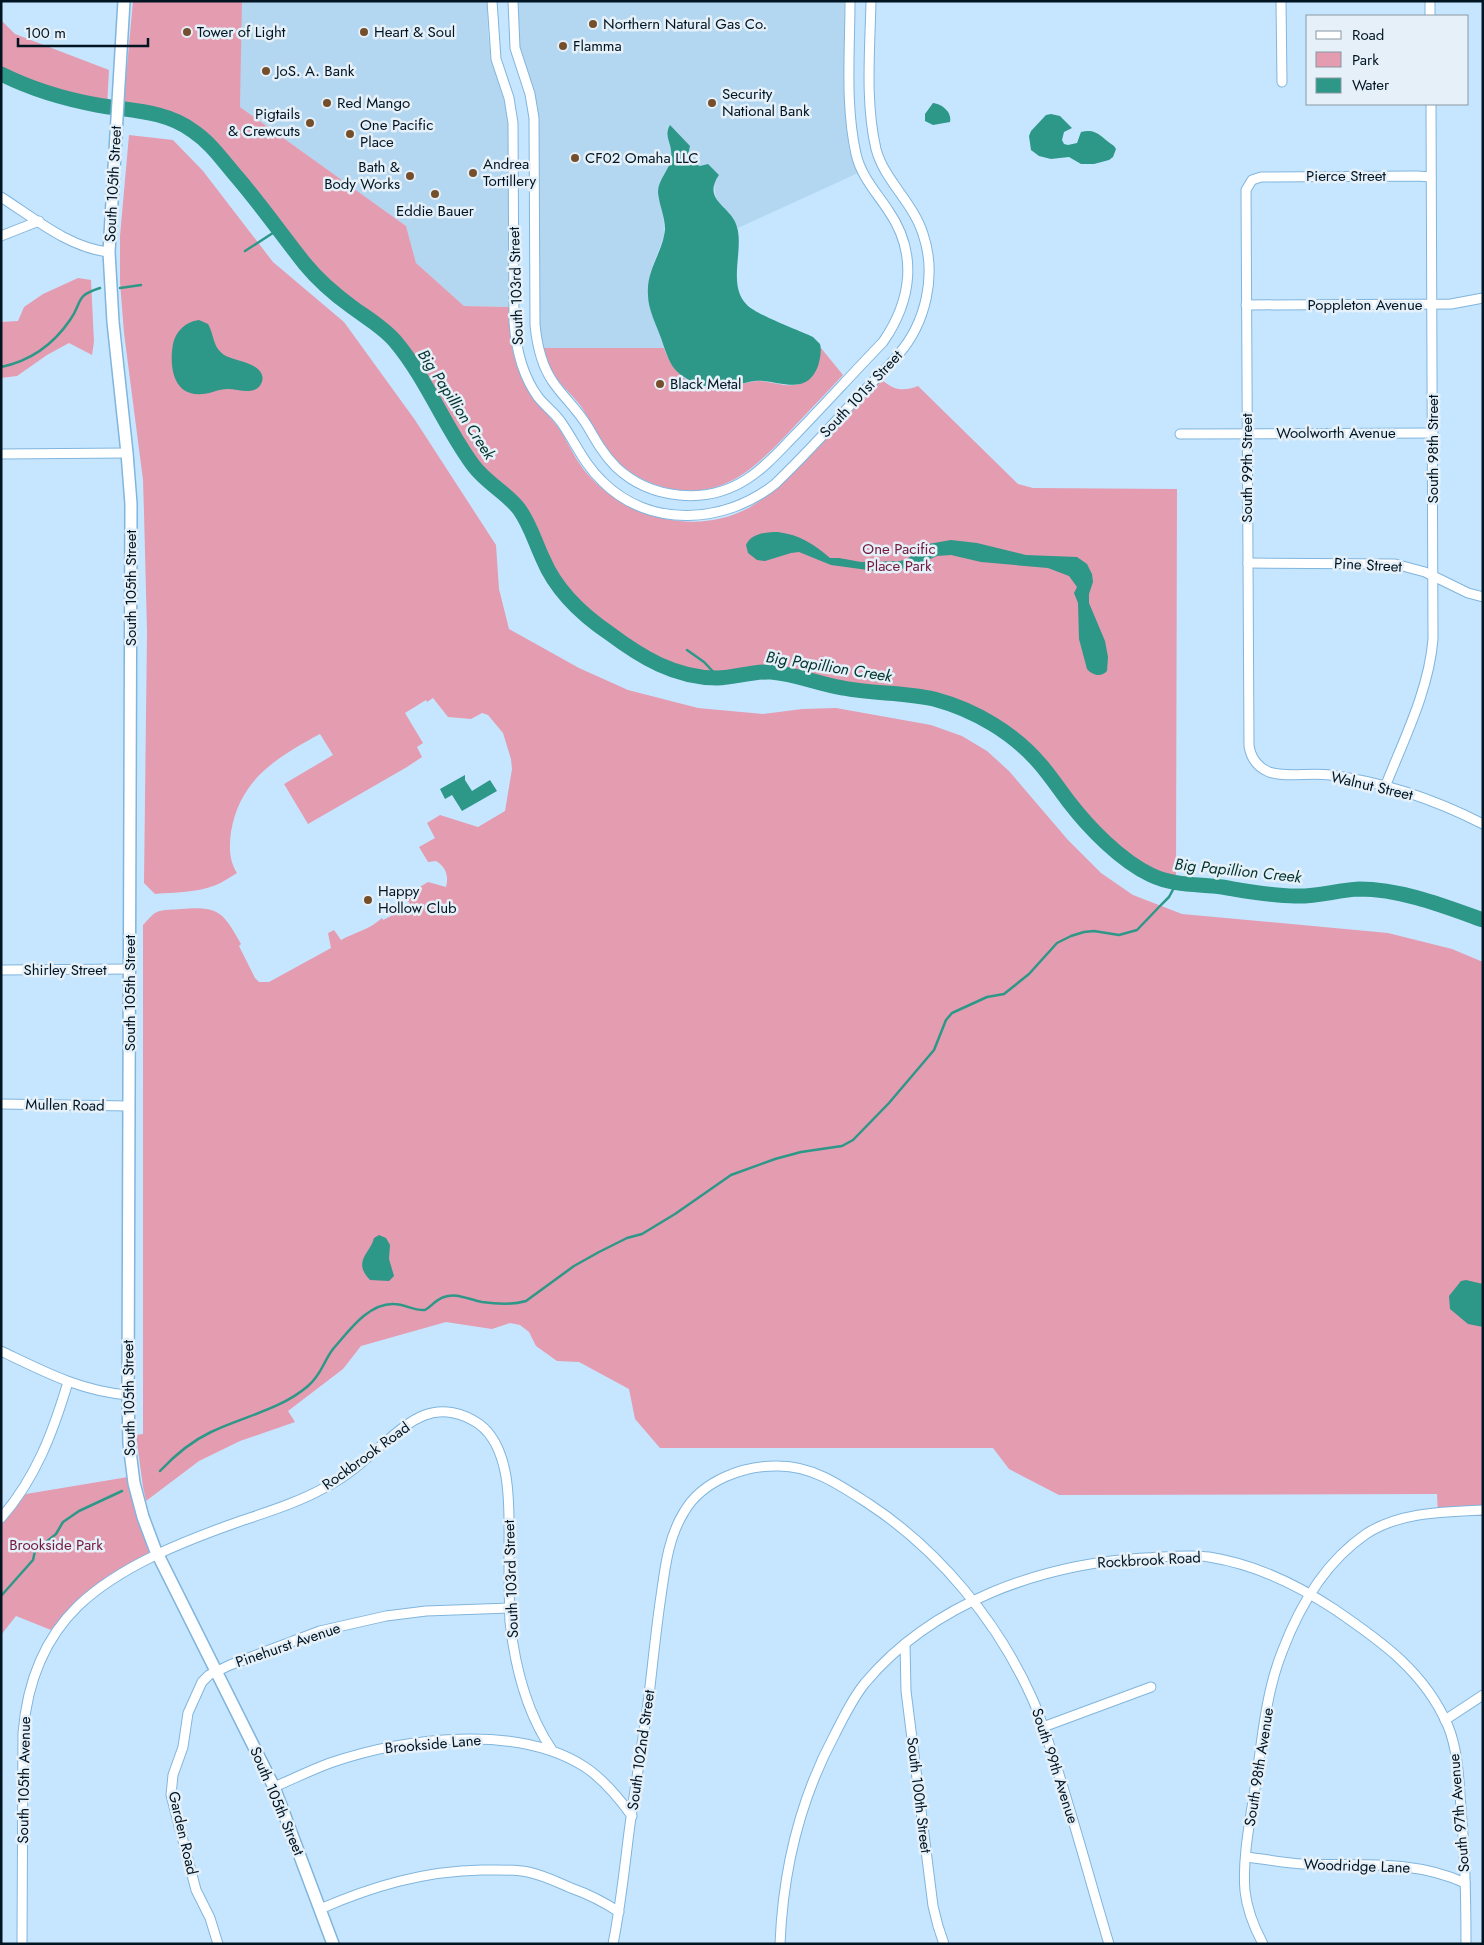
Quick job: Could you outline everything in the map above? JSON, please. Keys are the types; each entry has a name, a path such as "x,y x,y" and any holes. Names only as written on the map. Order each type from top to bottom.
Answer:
{"street":[{"name":"South 105th Street","path":"124,1 109,252 112,322 131,504 129,1444 134,1483 143,1517 158,1555 274,1787 333,1944"},
{"name":"South 103rd Street","path":"492,1 496,59 509,98 513,123 514,322 520,361 538,396 558,419 579,454 603,483 618,494 645,508 662,513 688,516"},
{"name":"South 103rd Street","path":"513,1 515,48 530,94 534,118 535,325 542,363 552,381 574,407 603,452 617,468 648,488 688,496"},
{"name":"South 101st Street","path":"688,496 714,493 732,487 761,469 883,342 898,318 903,305 908,278 908,264 904,241 892,216 864,175 857,158 853,140 850,1"},
{"name":"South 101st Street","path":"688,516 710,514 735,508 755,499 775,484 899,355 916,327 923,311 929,279 926,244 917,218 883,166 874,136 871,108 870,1"},
{"path":"1281,1 1282,82"},
{"path":"1430,1 1430,15"},
{"name":"South 98th Street","path":"1385,787 1423,692 1430,668 1433,639 1431,105"},
{"name":"Pierce Street","path":"1261,177 1431,177"},
{"name":"South 99th Street","path":"1258,765 1249,746 1246,190 1252,180 1261,177"},
{"path":"1,197 73,242 90,249 109,252"},
{"path":"1,236 39,221"},
{"name":"Poppleton Avenue","path":"1246,305 1432,304 1465,303 1483,298"},
{"name":"Woolworth Avenue","path":"1180,434 1433,433"},
{"path":"1,454 127,453"},
{"name":"Pine Street","path":"1248,563 1384,563 1407,567 1483,598"},
{"name":"Walnut Street","path":"1258,765 1270,772 1279,774 1329,775 1385,787 1445,806 1483,824"},
{"name":"Shirley Street","path":"1,970 130,969"},
{"name":"Mullen Road","path":"1,1104 129,1106"},
{"path":"1,1351 68,1382 95,1391 128,1395"},
{"path":"1,1518 27,1484 44,1452 56,1424 68,1382"},
{"name":"Rockbrook Road","path":"158,1555 213,1531 322,1490 358,1466 410,1424 436,1412 454,1413 467,1417 490,1434 500,1455 508,1490"},
{"name":"South 102nd Street","path":"613,1944 668,1555 673,1534 683,1514 700,1492 718,1480 745,1470 767,1466 801,1468 825,1477 884,1514 957,1580 973,1602"},
{"name":"South 103rd Street","path":"508,1490 512,1641 519,1676 527,1702 541,1734 552,1750"},
{"path":"1310,1594 1330,1566 1362,1537 1388,1523 1404,1518 1446,1512 1483,1510"},
{"name":"South 105th Avenue","path":"22,1944 23,1733 27,1702 35,1673 57,1631 76,1608 110,1581 158,1555"},
{"name":"Rockbrook Road","path":"780,1944 784,1892 800,1815 833,1738 859,1691 888,1658 932,1624 986,1594 1040,1575 1108,1560 1180,1556 1210,1557 1253,1568 1280,1578 1310,1594"},
{"name":"South 97th Avenue","path":"1310,1594 1366,1631 1394,1653 1423,1683 1450,1730 1460,1786 1466,1944"},
{"name":"South 98th Avenue","path":"1264,1944 1252,1922 1248,1908 1245,1884 1246,1857 1265,1724 1276,1671 1288,1636 1310,1594"},
{"name":"South 99th Avenue","path":"973,1602 983,1614 1018,1669 1032,1698 1066,1797 1109,1944"},
{"name":"Pinehurst Avenue","path":"217,1671 275,1646 311,1634 363,1621 426,1611 510,1608"},
{"name":"South 100th Street","path":"906,1644 906,1691 933,1906 944,1944"},
{"name":"Garden Road","path":"217,1671 209,1675 202,1682 190,1707 183,1747 174,1775 171,1795 196,1890 210,1918 218,1944"},
{"path":"1043,1727 1151,1687"},
{"path":"1445,1720 1483,1695"},
{"name":"Brookside Lane","path":"274,1787 330,1764 369,1752 410,1744 483,1739 524,1742 552,1750 591,1771 620,1800 632,1816"},
{"name":"Woodridge Lane","path":"1246,1857 1304,1864 1400,1865 1442,1873 1465,1883"},
{"path":"320,1909 367,1890 415,1876 456,1870 502,1870 526,1872 555,1881 589,1895 619,1912"}],"shaded area":[{"path":"241,1 487,1 491,59 507,110 508,120 509,307 464,306 416,263 406,226 240,107"},
{"path":"518,1 844,1 846,126 849,149 858,173 738,228 716,199 714,184 719,175 704,166 692,163 689,159 689,150 667,135 671,150 670,162 663,176 664,236 650,273 648,295 664,348 542,348 540,324 538,108 519,44"}],"green space":[{"name":"One Pacific Place Park","path":"133,1 242,1 240,107 406,226 416,263 464,306 509,307 510,332 514,356 528,389 560,430 587,474 608,493 627,505 669,520 692,522 714,520 735,514 755,504 779,486 881,379 898,389 918,386 1018,484 1033,488 1177,489 1176,884 1150,875 1120,854 1084,821 1045,770 1021,745 984,719 958,707 911,695 839,688 802,676 786,674 758,672 719,678 686,675 644,657 607,633 579,610 555,581 544,563 529,525 519,509 510,498 487,482 475,468 448,426 426,385 394,340 384,330 325,286 304,262 255,197 196,132 170,117 123,110"},
{"path":"1,20 15,34 109,70 107,107 58,96 1,74"},
{"name":"Happy Hollow Club","path":"129,135 173,140 203,171 273,262 344,322 415,420 496,545 499,589 509,629 579,668 628,690 698,708 763,714 802,709 836,708 931,725 962,736 987,751 1009,771 1068,840 1101,873 1133,895 1182,914 1388,933 1452,949 1483,962 1483,1516 1438,1516 1437,1494 1059,1495 1009,1469 993,1448 660,1448 635,1419 629,1389 579,1362 557,1361 536,1346 529,1332 520,1325 510,1323 492,1329 446,1322 361,1346 343,1369 288,1411 295,1422 240,1441 199,1461 146,1501 136,1435 143,1434 143,925 153,914 162,910 194,908 212,910 224,918 229,925 241,944 239,946 255,978 259,982 269,982 331,948 328,933 334,930 341,940 367,928 382,918 383,920 411,906 405,896 428,882 446,887 447,876 444,869 436,861 428,862 419,847 435,838 427,823 440,815 478,827 505,811 512,769 503,733 488,715 482,713 471,719 448,717 433,698 427,702 426,700 405,713 423,743 417,747 422,757 407,767 308,824 284,784 333,755 320,734 289,752 262,772 243,798 236,814 230,838 231,858 237,873 216,885 186,892 155,894 144,883 147,632 143,480 124,333 120,282 120,236"},
{"path":"78,278 91,280 94,342 92,355 69,343 47,355 17,376 1,378 1,322 18,321 24,307 43,294"},
{"path":"542,348 664,348 673,366 686,379 693,384 712,388 755,381 785,385 803,383 816,369 821,348 843,375 778,444 751,468 737,478 722,485 687,491 667,488 652,483 630,472 618,462 604,445 582,407 555,376"},
{"name":"Brookside Park","path":"128,1477 133,1501 151,1553 121,1569 84,1594 51,1630 16,1616 1,1635 1,1525 26,1494"}],"water":[{"path":"933,103 946,109 950,122 933,125 925,121 925,114"},
{"path":"1046,115 1060,116 1072,128 1064,132 1062,140 1064,144 1077,143 1081,132 1091,131 1099,134 1114,146 1116,149 1113,157 1094,164 1081,164 1069,157 1051,159 1039,156 1031,150 1029,136 1031,131"},
{"path":"670,125 690,146 688,155 692,163 700,166 708,164 719,175 714,184 715,197 734,220 739,236 737,278 741,297 752,309 768,318 813,337 820,344 821,352 818,366 813,376 806,382 791,385 755,381 712,388 696,383 681,375 669,360 651,311 648,300 648,286 652,269 664,238 664,220 658,192 671,157 667,133"},
{"path":"199,320 208,324 216,346 221,353 251,365 260,371 262,380 258,388 251,391 224,389 202,394 192,394 185,391 179,385 175,378 172,362 174,339 185,325"},
{"path":"778,532 793,535 806,541 830,558 861,562 900,561 907,559 928,544 951,540 977,543 1026,555 1077,557 1087,564 1092,574 1093,582 1089,594 1089,603 1105,641 1108,657 1107,671 1097,675 1087,669 1079,639 1078,603 1074,593 1077,587 1069,576 1048,568 981,562 951,555 937,556 910,568 875,571 831,565 799,552 765,561 757,560 748,553 746,545 752,538 764,533"},
{"path":"465,775 465,780 472,791 490,780 497,791 462,811 452,795 445,799 440,789"},
{"path":"379,1235 386,1238 390,1245 389,1259 394,1276 389,1281 370,1280 362,1268 364,1258 374,1238"},
{"path":"1466,1280 1483,1284 1483,1327 1468,1324 1450,1309 1449,1296 1461,1281"}],"waterway":[{"name":"Big Papillion Creek","path":"1,74 60,97 159,115 182,124 206,141 316,276 339,297 380,327 395,341 417,371 453,435 473,465 519,509 548,570 562,591 599,626 646,658 673,670 702,677 724,678 750,673 780,673 854,690 934,699 964,709 993,724 1019,743 1041,765 1077,812 1106,843 1128,861 1160,879 1177,883 1286,896 1303,896 1359,889 1391,892 1422,899 1483,920"},
{"path":"245,251 279,229"},
{"path":"120,288 141,285"},
{"path":"1,367 22,361 40,351 63,329 74,314 80,300 86,294 100,288"},
{"path":"687,650 704,662 719,678"},
{"path":"160,1471 197,1440 223,1426 274,1407 308,1386 316,1377 333,1349 352,1327 367,1313 376,1308 394,1304 425,1310 441,1298 453,1295 493,1303 510,1304 526,1301 574,1266 627,1238 642,1234 675,1214 731,1175 775,1159 801,1152 842,1146 853,1140 889,1103 934,1050 946,1020 952,1013 987,997 1004,994 1029,974 1057,943 1071,936 1094,931 1119,935 1137,930 1169,897 1176,884"},
{"path":"1,1596 33,1560 35,1551 56,1534 63,1522 79,1511 122,1491"}],"place":[{"name":"Northern Natural Gas Co.","path":"593,24"},
{"name":"Tower of Light","path":"187,32"},
{"name":"Heart & Soul","path":"364,32"},
{"name":"Flamma","path":"563,46"},
{"name":"JoS. A. Bank","path":"266,71"},
{"name":"Red Mango","path":"327,103"},
{"name":"Security National Bank","path":"712,103"},
{"name":"Pigtails & Crewcuts","path":"310,123"},
{"name":"One Pacific Place","path":"350,134"},
{"name":"CF02 Omaha LLC","path":"575,158"},
{"name":"Andrea Tortillery","path":"473,173"},
{"name":"Bath & Body Works","path":"410,176"},
{"name":"Eddie Bauer","path":"435,194"},
{"name":"Black Metal","path":"660,384"},
{"name":"Happy Hollow Club","path":"368,900"}]}
